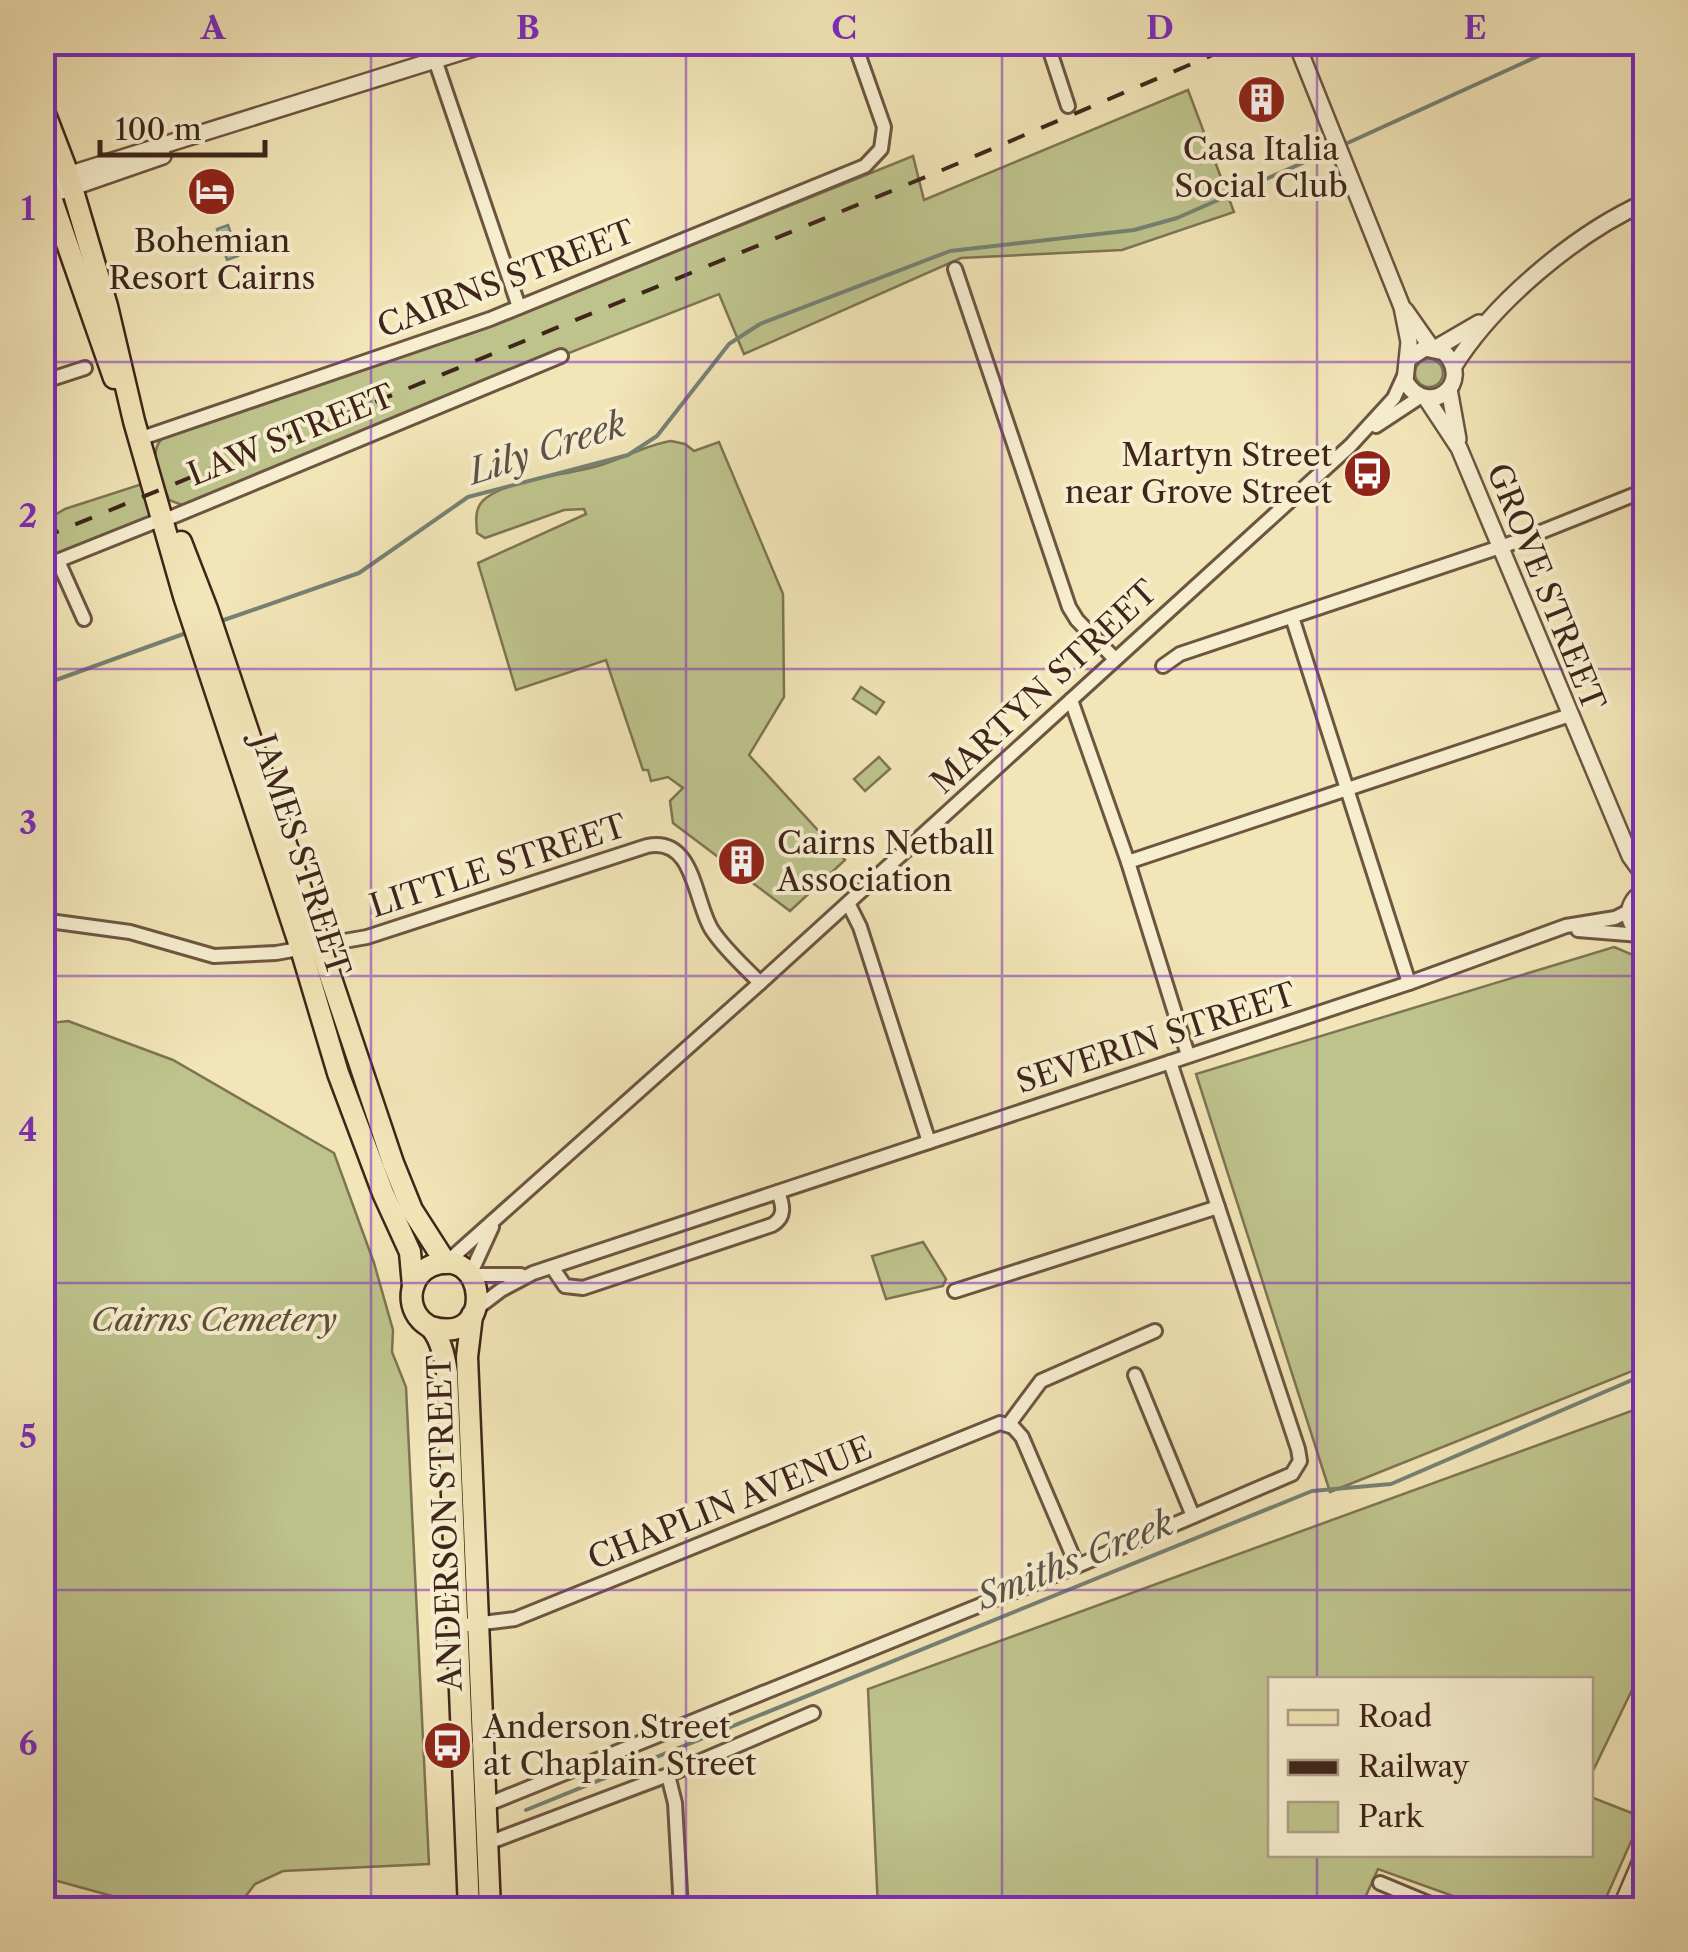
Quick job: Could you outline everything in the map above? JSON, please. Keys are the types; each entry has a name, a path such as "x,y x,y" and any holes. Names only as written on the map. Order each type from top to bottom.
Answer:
{"main road":[{"name":"JAMES STREET","path":"42,106 70,181 107,306 136,430"},
{"name":"JAMES STREET","path":"45,186 167,518 311,948 401,1185 416,1219 446,1263"},
{"name":"JAMES STREET","path":"311,948 338,1073 383,1193 410,1252 413,1286"},
{"path":"446,1263 459,1266 470,1275 478,1291 474,1312 451,1330 431,1327 414,1309 413,1286 428,1267 446,1263"},
{"name":"ANDERSON STREET","path":"469,1910 466,1347 474,1312"},
{"name":"ANDERSON STREET","path":"431,1327 447,1373 486,1805 490,1910"}],"street":[{"path":"429,42 520,307"},
{"path":"45,186 493,42"},
{"name":"CAIRNS STREET","path":"136,430 520,307 866,166 881,148 884,127 854,42"},
{"path":"1046,42 1068,106"},
{"path":"1318,42 1298,46 1402,307 1409,342 1404,376 1408,388 1423,398 1440,396 1454,379 1454,366 1444,352 1434,348 1402,307"},
{"path":"1454,366 1488,320 1578,241 1646,202"},
{"path":"956,268 1069,607 1115,659"},
{"path":"1408,359 1418,350 1434,348 1488,320"},
{"name":"LAW STREET","path":"42,567 562,356"},
{"path":"42,382 85,368"},
{"name":"MARTYN STREET","path":"446,1263 760,983 1361,435 1394,398 1404,376"},
{"name":"GROVE STREET","path":"1449,389 1459,448"},
{"name":"MARTYN STREET","path":"1361,435 1423,398"},
{"name":"GROVE STREET","path":"1423,398 1459,448 1630,856 1646,878"},
{"path":"1163,666 1180,654 1500,546 1646,490"},
{"path":"58,561 84,619"},
{"path":"1292,616 1409,983"},
{"path":"1071,700 1128,862 1188,1056"},
{"path":"1128,862 1570,716"},
{"name":"LITTLE STREET","path":"42,920 130,932 214,956 236,958 367,937 646,846 665,846 686,863 714,934 760,983"},
{"name":"GROVE STREET","path":"1630,856 1631,906"},
{"path":"1643,936 1630,922 1631,906 1646,890"},
{"path":"848,903 860,927 929,1142"},
{"name":"SEVERIN STREET","path":"470,1275 502,1277 552,1267 1409,983 1566,926 1615,918 1631,906"},
{"name":"SEVERIN STREET","path":"1551,934 1591,929 1643,936"},
{"path":"486,1805 1286,1480 1297,1468 1298,1449 1170,1062"},
{"path":"552,1267 566,1286 583,1288 772,1225 783,1210 778,1192"},
{"path":"955,1291 1218,1207"},
{"name":"MARTYN STREET","path":"470,1275 496,1221"},
{"name":"SEVERIN STREET","path":"474,1312 501,1290 533,1273"},
{"path":"1077,1566 1013,1428 1041,1382 1155,1331"},
{"path":"1135,1375 1193,1516"},
{"name":"CHAPLIN AVENUE","path":"468,1626 515,1619 995,1424 1013,1428"},
{"path":"488,1843 668,1775 813,1713"},
{"path":"668,1775 676,1814 680,1910"},
{"path":"1620,1910 1646,1848"},
{"path":"1380,1882 1444,1910"}],"green space":[{"path":"1188,90 1234,212 1122,250 961,258 744,354 719,294 182,505 169,500 155,457 166,435 496,324 913,156 924,200"},
{"path":"1429,359 1439,363 1443,373 1439,383 1429,387 1419,383 1415,373 1419,363"},
{"path":"671,441 694,451 719,442 783,594 784,697 749,755 845,860 790,911 673,823 670,801 683,788 668,777 651,781 648,770 643,770 606,660 516,690 478,563 586,514 584,509 564,510 485,538 477,533 476,519 479,505 486,498 510,486 598,466"},
{"path":"142,484 152,518 43,562 43,522 65,509"},
{"path":"861,687 884,702 876,714 853,699"},
{"path":"879,757 890,769 865,791 854,779"},
{"path":"1614,947 1645,960 1645,1366 1330,1492 1196,1074"},
{"name":"Cairns Cemetery","path":"68,1021 173,1060 334,1153 374,1263 393,1330 392,1352 406,1387 429,1864 283,1871 255,1884 235,1910 159,1909 43,1877 42,1024"},
{"path":"923,1242 946,1279 943,1286 886,1299 872,1256"},
{"path":"1645,1406 1645,1663 1593,1771 1593,1677 1268,1677 1268,1857 1593,1857 1593,1798 1642,1817 1601,1909 1489,1909 1378,1869 1360,1909 878,1909 868,1689"}],"shaded area":[{"path":"228,225 238,256 227,260 217,229"}],"waterway":[{"path":"1341,146 1569,42"},
{"name":"Lily Creek","path":"221,621 359,573 468,497 628,455 657,436 729,344 760,324 950,251 1134,230 1177,218 1332,150"},
{"name":"Lily Creek","path":"42,685 189,632"},
{"name":"Smiths Creek","path":"526,1810 1312,1491 1391,1484 1646,1374"}],"railway":[{"path":"42,538 933,174 1243,42"}],"place":[{"name":"Casa Italia Social Club","path":"1261,99"},
{"name":"Bohemian Resort Cairns","path":"212,191"},
{"name":"Martyn Street near Grove Street","path":"1367,473"},
{"name":"Cairns Netball Association","path":"742,861"},
{"name":"Anderson Street at Chaplain Street","path":"448,1745"}]}
